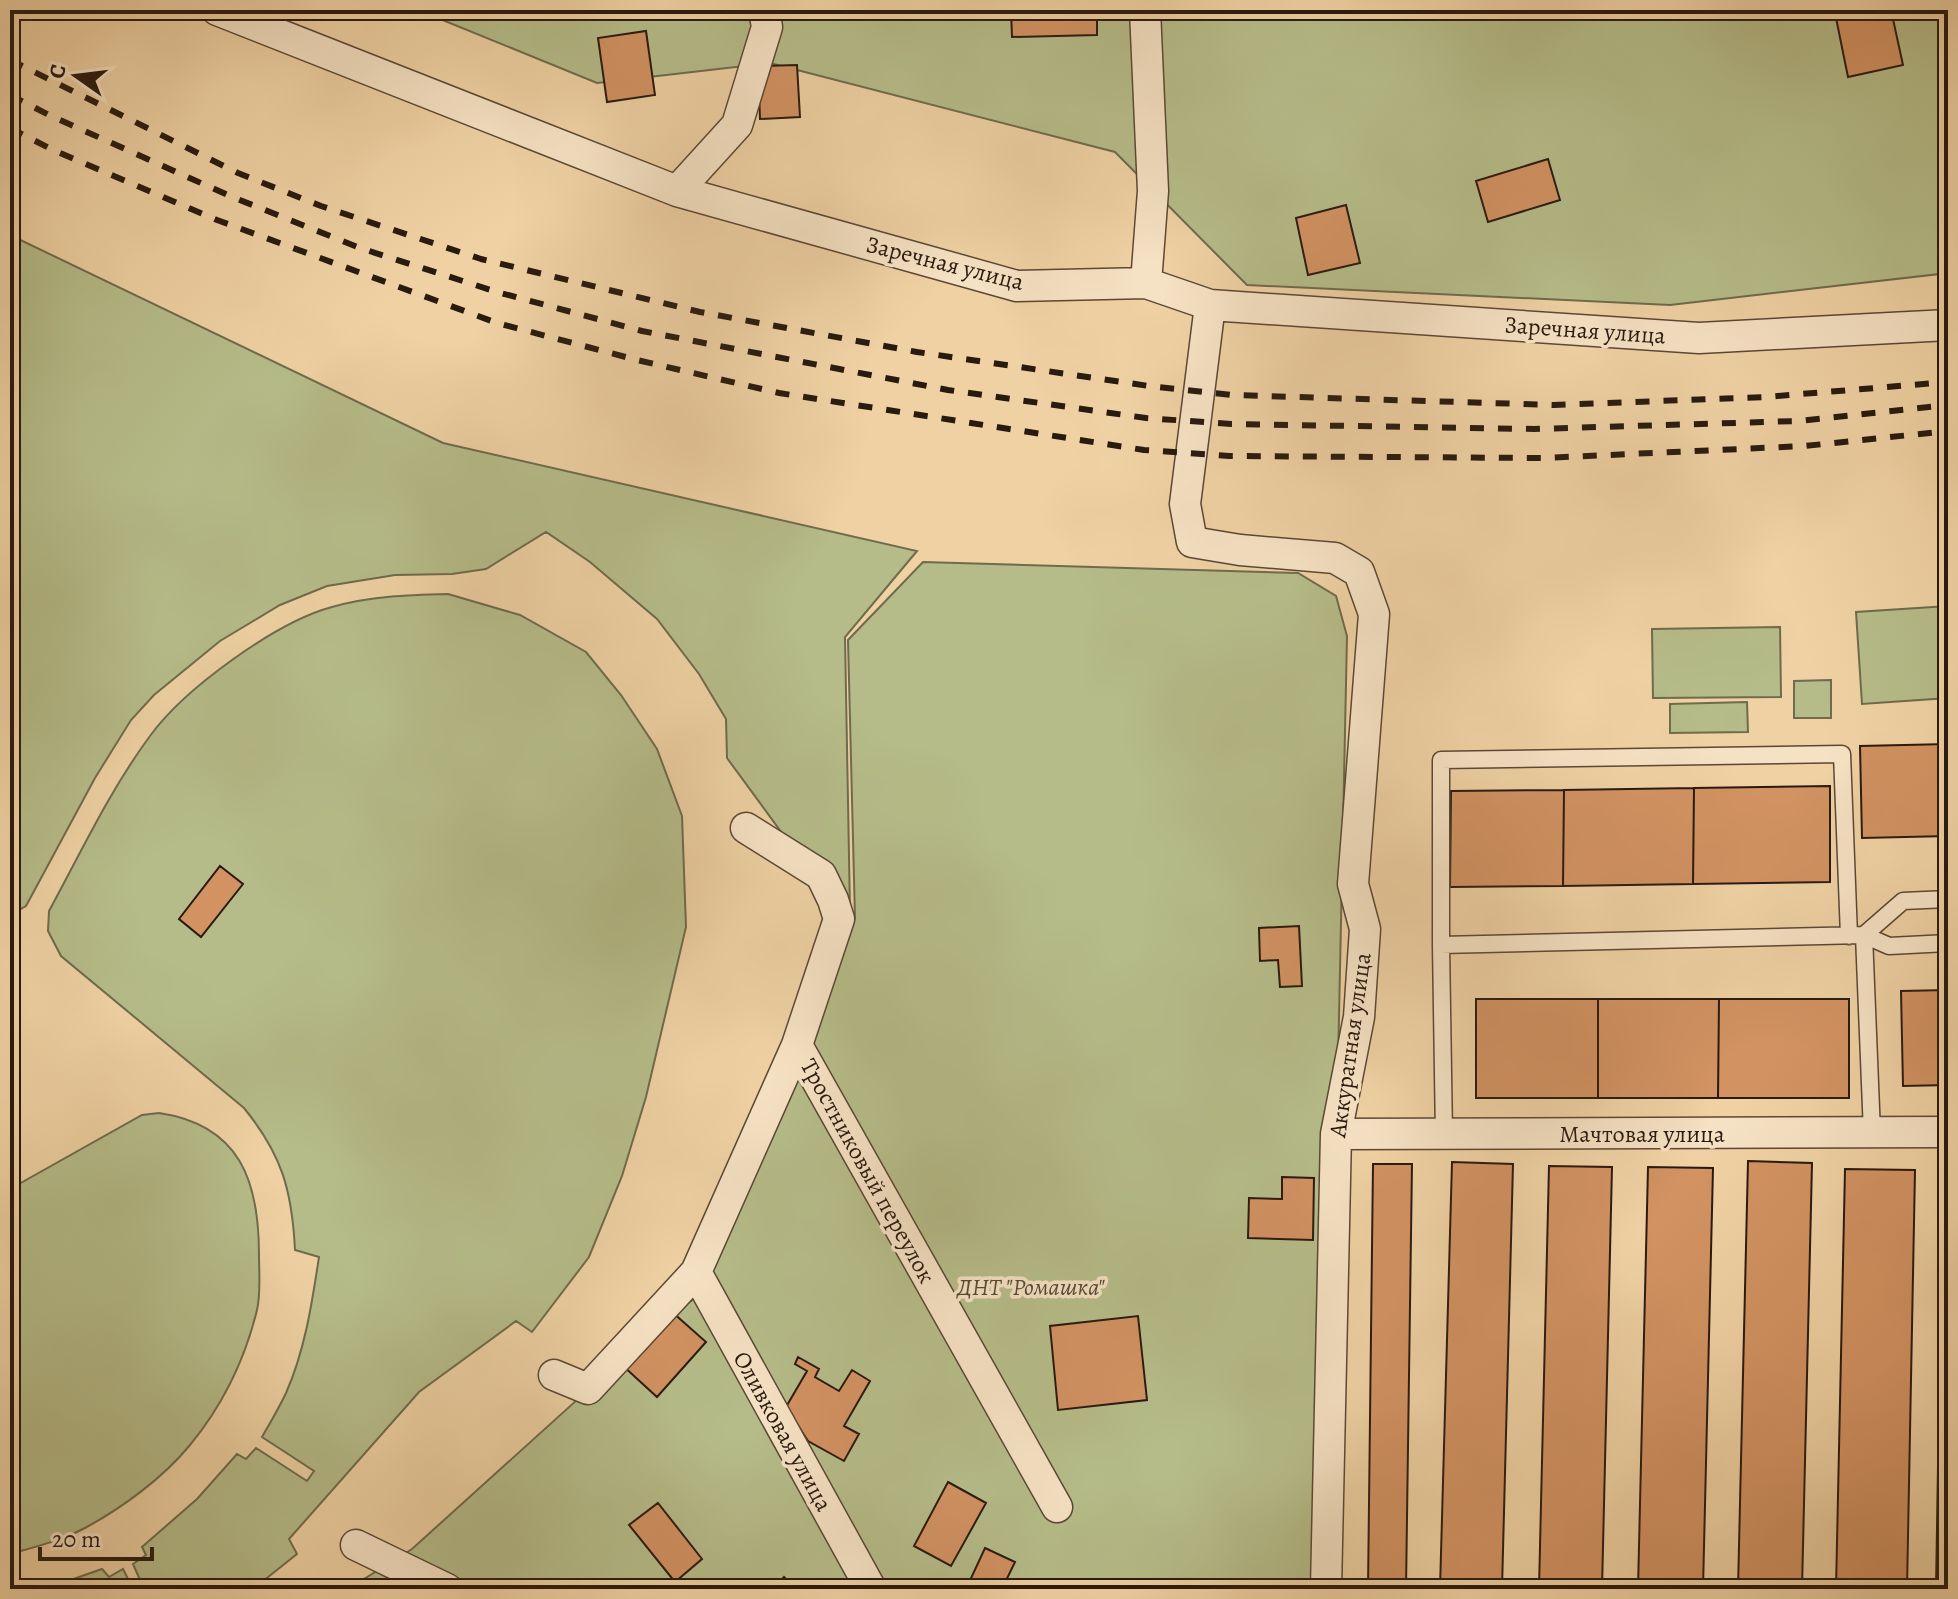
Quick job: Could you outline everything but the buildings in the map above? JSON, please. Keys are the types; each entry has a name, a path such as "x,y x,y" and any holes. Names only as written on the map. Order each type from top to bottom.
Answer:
{"street":[{"name":"Заречная улица","path":"217,10 677,191 1017,286 1146,283 1210,305 1699,338 1948,325"},
{"path":"677,191 737,125 767,27 764,10"},
{"path":"1145,10 1153,191 1146,283"},
{"name":"Аккуратная улица","path":"1210,305 1185,504 1192,542 1240,550 1335,558 1359,572 1374,614 1353,884 1365,929 1359,1017 1336,1134 1326,1589"},
{"path":"554,1375 588,1389 696,1272 797,1045 839,919 821,875 746,828"},
{"name":"Тростниковый переулок","path":"797,1045 1057,1507"},
{"name":"Мачтовая улица","path":"1336,1134 1948,1132"},
{"name":"Оливковая улица","path":"696,1272 871,1589"},
{"path":"356,1545 447,1589"}],"lane":[{"path":"1444,1136 1441,760 1842,754 1872,1133"},
{"path":"1856,935 1903,901 1948,899"},
{"path":"1441,945 1856,935 1889,946 1948,943"}],"green space":[{"path":"418,10 1948,10 1948,273 1670,305 1247,285 1115,152 770,63 597,83"},
{"path":"10,235 443,443 917,551 845,637 850,911 790,844 727,758 726,719 699,674 657,619 590,562 546,532 486,569 452,574 395,575 327,586 280,605 220,641 154,695 131,720 95,778 26,906 10,915"},
{"name":"ДНТ \"Ромашка\"","path":"923,562 1298,573 1336,596 1347,636 1327,1589 348,1589 412,1549 672,1314 704,1292 855,918 848,640"},
{"path":"448,594 520,615 586,652 621,695 657,749 682,816 686,927 646,1097 622,1176 589,1257 532,1332 516,1321 419,1392 289,1539 297,1554 253,1589 144,1589 133,1564 146,1555 142,1547 197,1499 237,1454 246,1459 256,1448 307,1481 314,1471 262,1437 286,1393 298,1360 319,1257 295,1250 291,1209 283,1174 268,1142 244,1108 61,956 48,931 49,911 135,757 165,718 208,678 259,642 309,615 375,598"},
{"path":"1948,606 1948,698 1862,704 1856,612"},
{"path":"1780,627 1781,697 1653,698 1652,629"},
{"path":"1831,680 1831,718 1794,718 1794,681"},
{"path":"1747,702 1748,732 1670,733 1670,704"},
{"path":"159,1113 209,1130 226,1144 249,1181 258,1228 259,1290 257,1310 246,1346 212,1414 190,1445 155,1480 85,1528 58,1540 10,1554 10,1189 142,1115"},
{"path":"102,1569 109,1577 123,1569 133,1589 45,1589"}],"railway":[{"path":"10,60 238,173 321,206 481,259 700,312 917,352 1149,386 1233,395 1554,405 1765,397 1948,382"},
{"path":"10,95 230,196 360,248 497,292 642,331 948,390 1146,418 1231,424 1534,429 1798,421 1948,405"},
{"path":"10,128 53,150 217,220 497,323 779,393 1144,450 1229,456 1543,458 1805,446 1948,431"}]}
